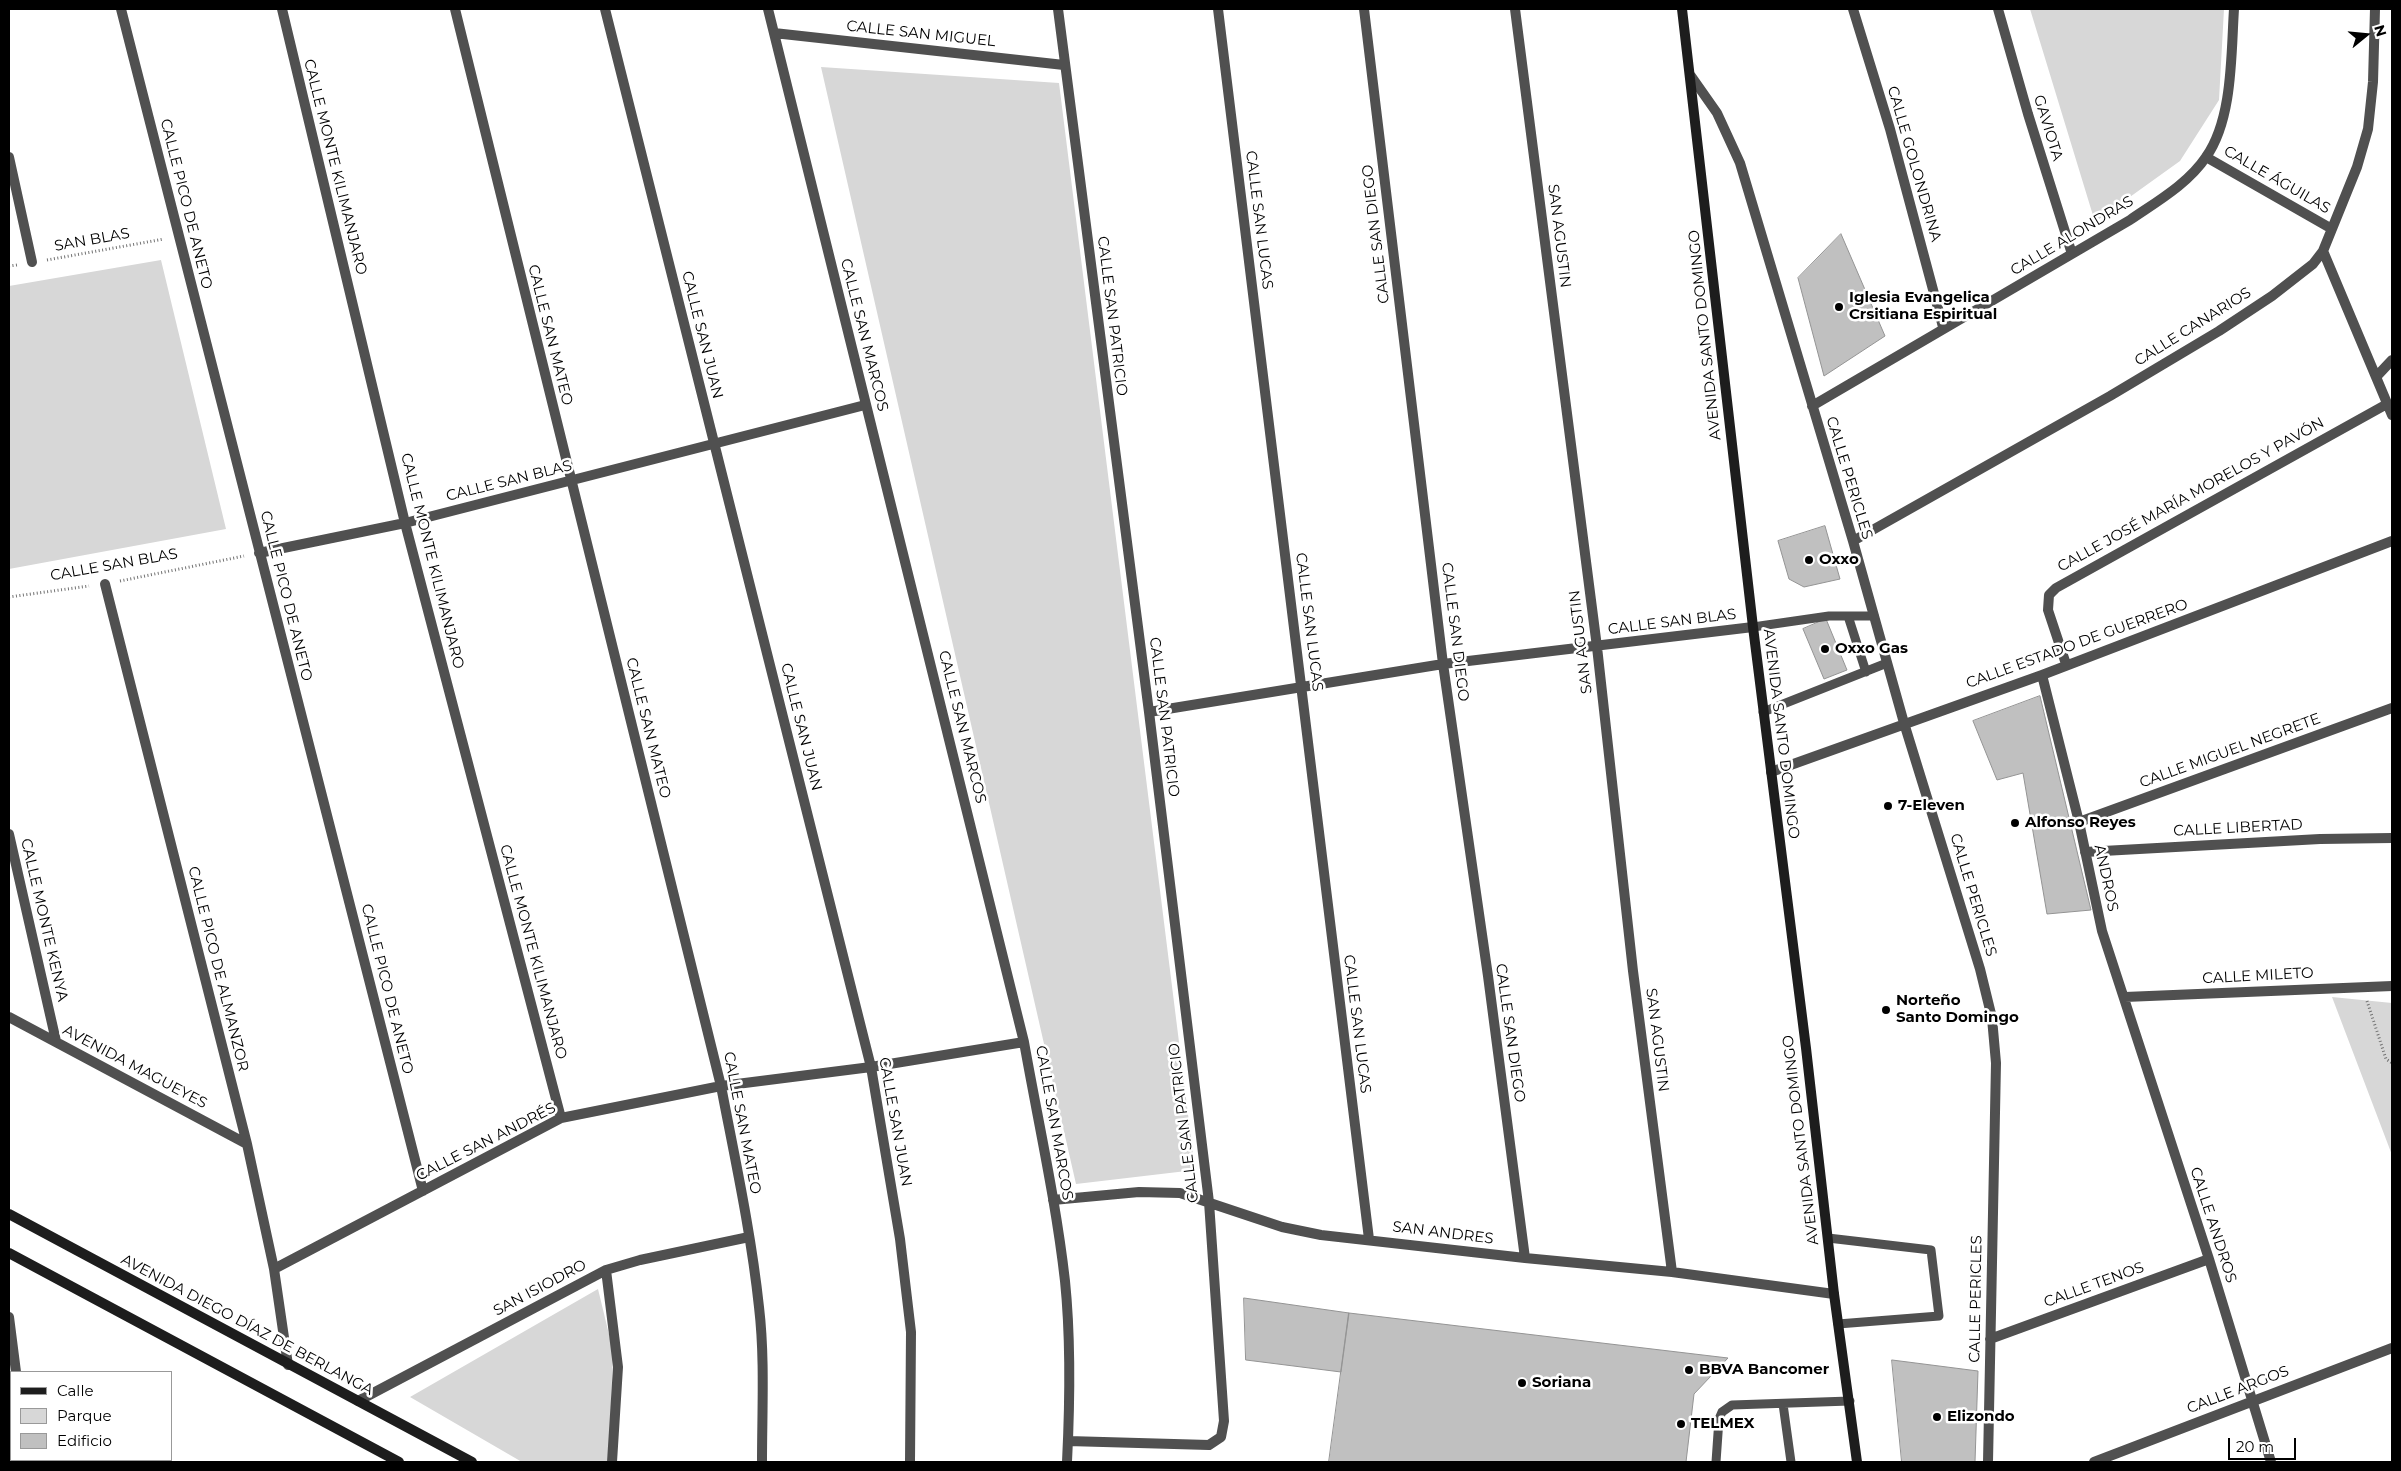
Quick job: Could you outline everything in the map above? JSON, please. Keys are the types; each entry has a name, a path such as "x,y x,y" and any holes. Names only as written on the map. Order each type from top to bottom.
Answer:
{"main road":[{"name":"AVENIDA SANTO DOMINGO","path":"1682,9 1763,712 1806,1048 1834,1294 1857,1462"},
{"name":"AVENIDA DIEGO DÍAZ DE BERLANGA","path":"9,1214 472,1462"},
{"path":"9,1253 398,1462"}],"street":[{"name":"CALLE PICO DE ANETO","path":"121,9 423,1191"},
{"name":"CALLE MONTE KILIMANJARO","path":"282,9 406,523 561,1118"},
{"name":"CALLE SAN MATEO","path":"454,9 721,1086 760,1308 762,1462"},
{"name":"CALLE SAN JUAN","path":"605,9 872,1067 900,1239 911,1332 910,1462"},
{"name":"CALLE SAN MARCOS","path":"768,9 1024,1042 1053,1200 1065,1281 1068,1344 1067,1462"},
{"name":"CALLE SAN PATRICIO","path":"1058,9 1149,712 1209,1202 1224,1432 1221,1437 1209,1445 1068,1441"},
{"name":"CALLE SAN LUCAS","path":"1218,9 1369,1239"},
{"name":"CALLE SAN DIEGO","path":"1364,9 1443,664 1488,976 1525,1258"},
{"name":"SAN AGUSTIN","path":"1515,9 1597,647 1633,970 1672,1272"},
{"name":"CALLE GOLONDRINA","path":"1853,9 1890,129 1943,327"},
{"name":"GAVIOTA","path":"1998,9 2028,114 2072,254"},
{"name":"CALLE ALONDRAS","path":"1812,406 1943,327 2130,220 2173,190 2192,174 2206,157 2217,136 2223,114 2230,72 2234,9"},
{"name":"CALLE CANARIOS","path":"1852,541 2110,396 2219,331 2313,264 2323,250 2332,229 2357,167 2368,129 2375,9"},
{"name":"CALLE SAN MIGUEL","path":"774,33 1064,64"},
{"name":"CALLE PERICLES","path":"1691,76 1717,113 1740,163 1904,723 1980,969 1992,1018 1996,1063 1988,1462"},
{"path":"9,157 32,262"},
{"name":"CALLE ÁGUILAS","path":"2206,157 2332,229"},
{"path":"2323,250 2392,416"},
{"path":"2376,377 2392,360"},
{"name":"CALLE JOSÉ MARÍA MORELOS Y PAVÓN","path":"2066,664 2048,610 2049,595 2056,588 2387,404"},
{"name":"CALLE SAN BLAS","path":"259,553 406,523 865,405"},
{"name":"CALLE ESTADO DE GUERRERO","path":"1771,772 2042,675 2066,664 2392,541"},
{"name":"CALLE PICO DE ALMANZOR","path":"105,584 246,1144 274,1270 288,1365"},
{"name":"CALLE SAN BLAS","path":"1149,712 1443,664 1753,627"},
{"name":"ANDROS","path":"2042,675 2079,822 2102,931 2125,997"},
{"name":"CALLE MIGUEL NEGRETE","path":"2079,822 2392,708"},
{"name":"CALLE MONTE KENYA","path":"9,834 56,1042"},
{"name":"CALLE LIBERTAD","path":"2085,852 2320,839 2392,838"},
{"name":"CALLE MILETO","path":"2125,997 2392,986"},
{"name":"CALLE ANDROS","path":"2125,997 2209,1259 2271,1462"},
{"name":"AVENIDA MAGUEYES","path":"9,1017 246,1144"},
{"name":"CALLE SAN ANDRÉS","path":"274,1270 561,1118 721,1086 872,1067 1024,1042"},
{"name":"SAN ANDRES","path":"1053,1200 1139,1192 1180,1193 1282,1227 1321,1235 1672,1272 1834,1294"},
{"name":"SAN ISIODRO","path":"358,1401 606,1270 640,1260 749,1237"},
{"name":"CALLE TENOS","path":"1990,1340 2209,1259"},
{"path":"606,1270 618,1367 612,1462"},
{"path":"9,1317 16,1371"},
{"name":"CALLE ARGOS","path":"2094,1462 2392,1348"}],"lane":[{"path":"1753,627 1829,616 1874,616"},
{"path":"1848,616 1866,672"},
{"path":"1763,712 1887,663"},
{"path":"1828,1238 1931,1250 1939,1316 1838,1324"},
{"path":"1716,1462 1719,1418 1727,1407 1737,1404 1850,1401"},
{"path":"1783,1404 1791,1462"}],"path":[{"name":"SAN BLAS","path":"9,266 180,236"},
{"name":"CALLE SAN BLAS","path":"9,597 105,584 259,553"},
{"path":"2362,986 2386,1059 2392,1063"}],"green space":[{"path":"2030,9 2224,9 2219,100 2180,161 2095,222"},
{"path":"821,67 1059,83 1195,1170 1076,1184"},
{"path":"161,260 226,529 9,569 9,286"},
{"path":"2332,997 2392,1003 2392,1155"},
{"path":"598,1289 613,1351 609,1462 522,1462 410,1397"}],"building":[{"name":"Iglesia Evangelica Crsitiana Espiritual","path":"1841,234 1885,336 1824,376 1798,278"},
{"name":"Oxxo","path":"1825,526 1840,579 1804,587 1789,579 1778,541"},
{"name":"Oxxo Gas","path":"1826,619 1847,670 1824,679 1803,629"},
{"path":"2040,696 2091,910 2047,914 2023,773 1997,780 1973,721"},
{"path":"1244,1298 1349,1313 1341,1372 1246,1360"},
{"name":"Soriana","path":"1349,1313 1728,1358 1694,1394 1686,1462 1329,1462"},
{"name":"Elizondo","path":"1892,1360 1978,1371 1975,1462 1902,1462"}],"place":[{"name":"Iglesia Evangelica Crsitiana Espiritual","path":"1839,307"},
{"name":"Oxxo","path":"1809,560"},
{"name":"Oxxo Gas","path":"1825,649"},
{"name":"7-Eleven","path":"1888,806"},
{"name":"Alfonso Reyes","path":"2015,823"},
{"name":"Norteño Santo Domingo","path":"1886,1010"},
{"name":"BBVA Bancomer","path":"1689,1370"},
{"name":"Soriana","path":"1522,1383"},
{"name":"Elizondo","path":"1937,1417"},
{"name":"TELMEX","path":"1681,1424"}]}
